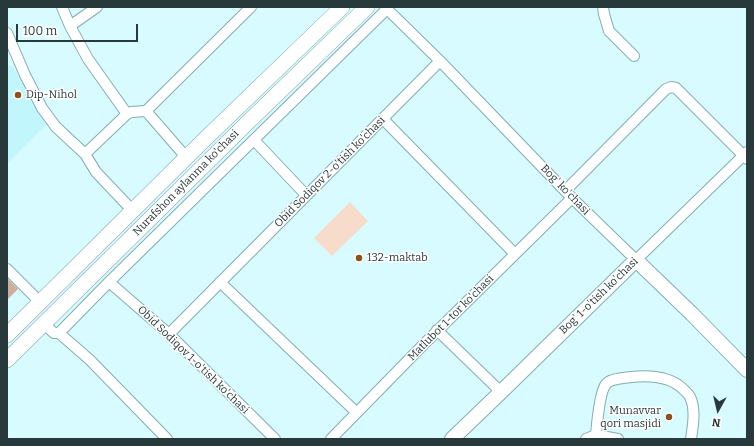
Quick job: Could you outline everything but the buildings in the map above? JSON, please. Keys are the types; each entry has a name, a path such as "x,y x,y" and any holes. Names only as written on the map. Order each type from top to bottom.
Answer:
{"main road":[{"name":"Nurafshon aylanma ko'chasi","path":"7,335 132,210 342,7"},
{"name":"Nurafshon aylanma ko'chasi","path":"7,360 367,7"},
{"path":"202,142 213,144 215,155"},
{"path":"90,252 92,263 98,266 104,265"}],"street":[{"path":"62,7 70,26 88,58 127,114"},
{"path":"70,26 97,7"},
{"path":"85,154 127,114 131,112 146,111 251,7"},
{"path":"603,7 609,31 634,56"},
{"path":"60,333 109,282 386,8"},
{"name":"Bog' ko'chasi","path":"386,8 440,61 569,194 745,364"},
{"path":"7,33 25,75 42,108 56,127 85,154 96,172 132,210"},
{"name":"Obid Sodiqov 2-o'tish ko'chasi","path":"169,334 440,61"},
{"name":"Matlubot 1-tor ko'chasi","path":"331,439 437,330 515,254 666,89 671,87 676,88 746,156"},
{"path":"146,111 186,158"},
{"path":"383,119 515,254"},
{"path":"254,140 306,195"},
{"name":"Bog' 1-o'tish ko'chasi","path":"452,439 636,260 746,156"},
{"path":"7,269 40,302"},
{"name":"Obid Sodiqov 1-o'tish ko'chasi","path":"109,282 169,334 274,439"},
{"path":"220,282 356,412"},
{"path":"44,324 54,333 60,333 90,360 167,439"},
{"path":"437,330 501,392"},
{"path":"596,434 603,390 607,383 615,379 644,376 662,378 676,383 690,396 693,405 694,419 690,439"},
{"path":"586,439 596,434 618,439"}],"shaded area":[{"name":"Dip-Nihol","path":"7,65 12,66 47,124 7,164"},
{"path":"350,202 368,221 332,256 314,238"},
{"path":"7,278 18,289 7,300"}],"place":[{"name":"Dip-Nihol","path":"18,95"},
{"name":"132-maktab","path":"359,258"},
{"name":"Munavvar qori masjidi","path":"669,417"}]}
